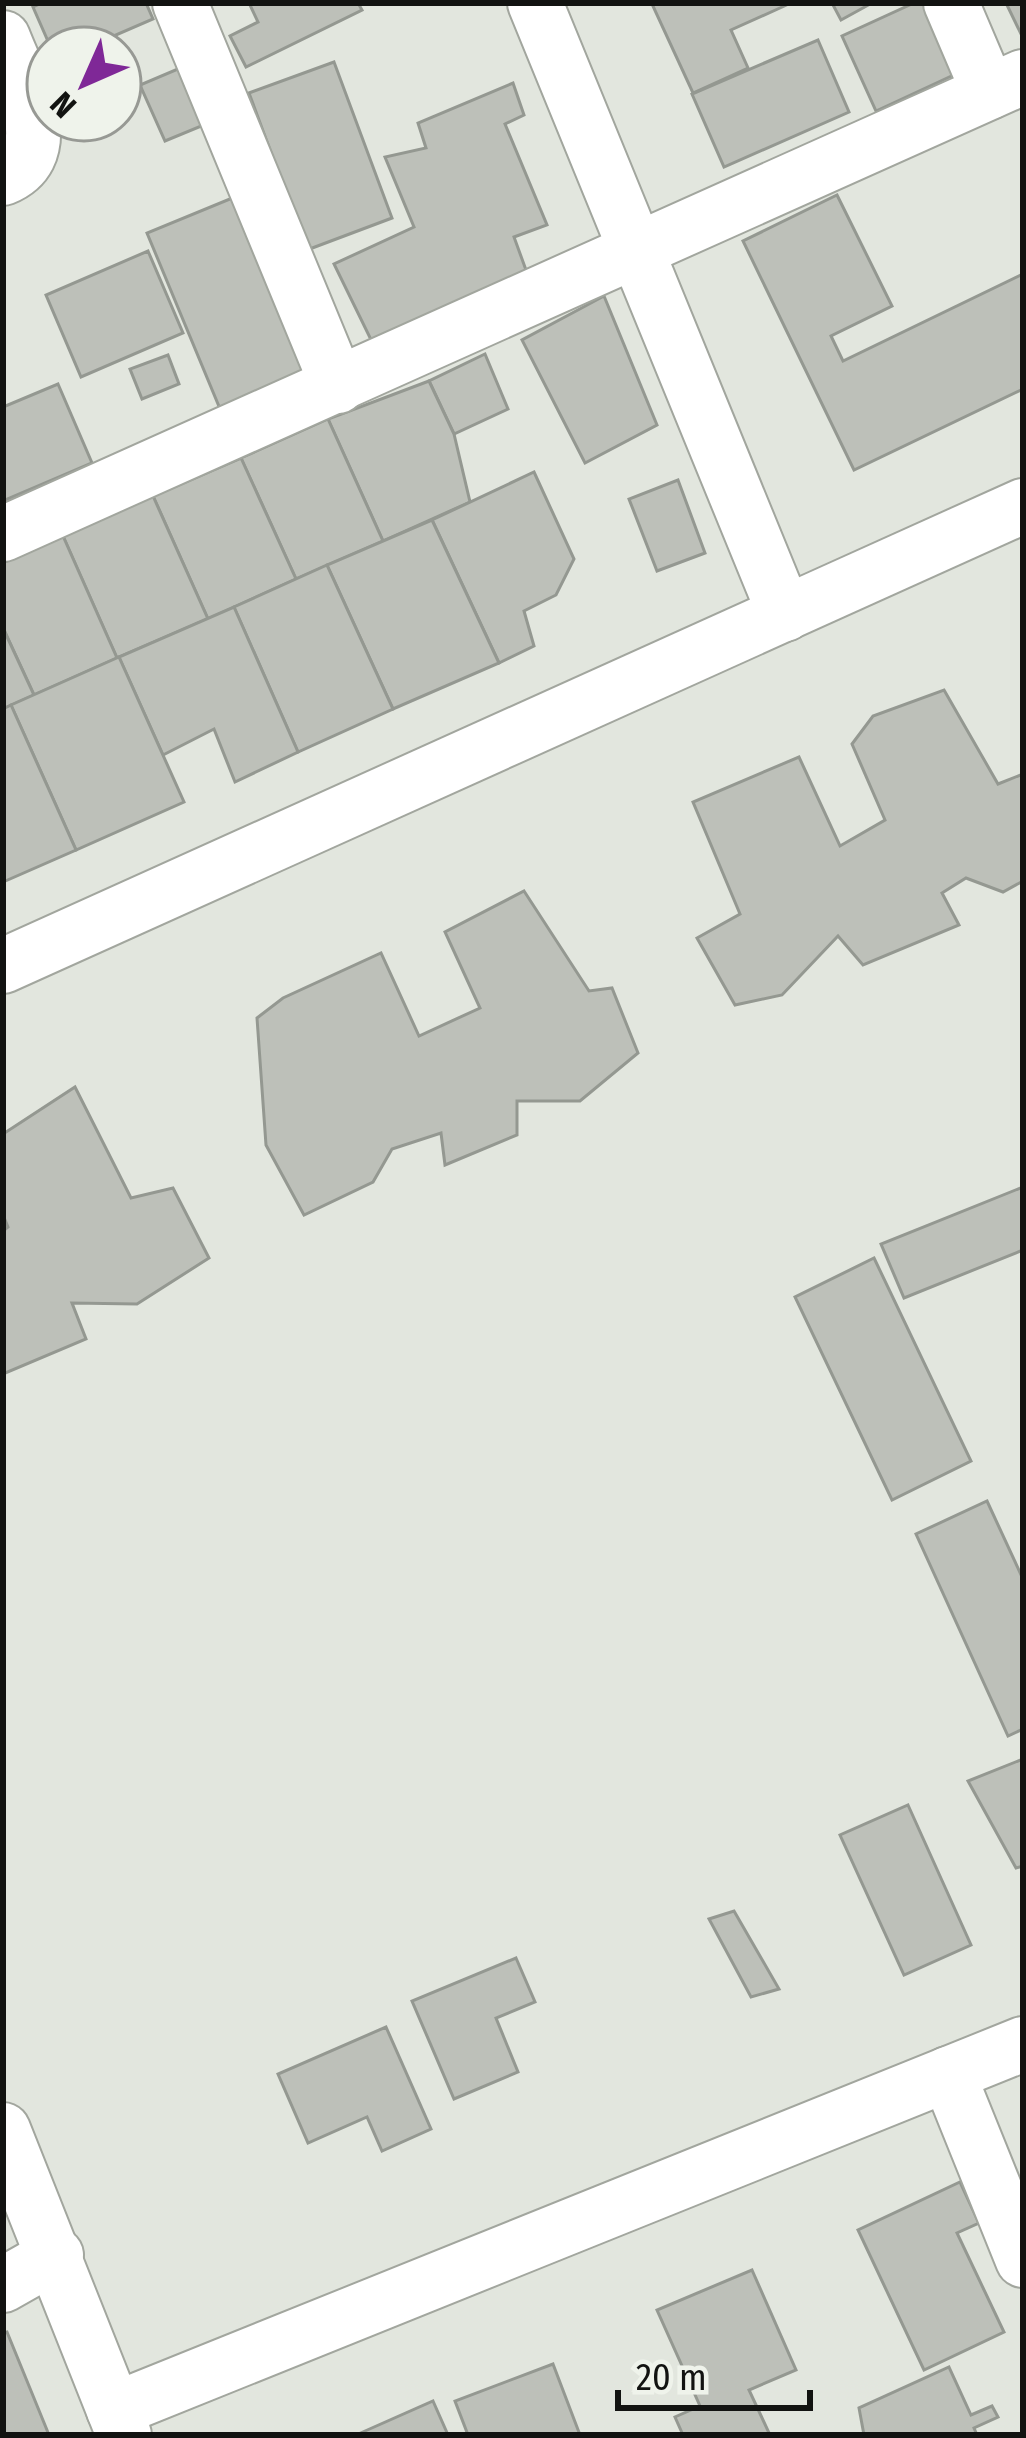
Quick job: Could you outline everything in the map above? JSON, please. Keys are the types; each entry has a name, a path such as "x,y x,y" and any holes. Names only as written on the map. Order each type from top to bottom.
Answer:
{"street":[{"path":"180,3 338,386"},
{"path":"535,3 785,614"},
{"path":"3,533 1006,84 951,3"},
{"path":"3,38 29,107 35,145 19,171 3,178"},
{"path":"3,966 1023,506"},
{"path":"3,2130 119,2423 1023,2044"},
{"path":"948,2074 1023,2260"},
{"path":"3,2285 56,2255"}],"building":[{"path":"42,3 146,3 153,19 141,24 40,24 33,7"},
{"path":"249,3 358,3 362,10 246,67 230,36 258,22"},
{"path":"791,3 731,30 748,68 693,93 652,4"},
{"path":"832,3 872,3 841,20"},
{"path":"914,3 928,3 960,72 876,111 842,36"},
{"path":"1006,3 1023,3 1023,38"},
{"path":"818,40 849,112 724,167 692,94"},
{"path":"334,62 392,218 307,250 249,93"},
{"path":"192,63 216,120 165,141 144,94 144,83"},
{"path":"513,83 524,115 505,124 547,225 514,237 526,270 376,350 334,264 414,227 385,157 426,148 418,123"},
{"path":"242,194 318,376 223,416 147,233"},
{"path":"837,195 892,306 831,336 843,361 1023,274 1023,389 854,470 743,241"},
{"path":"148,251 183,333 81,377 46,295"},
{"path":"604,296 657,425 585,463 522,340"},
{"path":"485,354 508,409 454,434 429,381"},
{"path":"168,355 179,384 142,399 130,369"},
{"path":"429,381 454,434 470,502 383,541 328,419"},
{"path":"58,384 92,463 3,501 3,407"},
{"path":"328,419 383,541 296,579 241,458"},
{"path":"241,458 296,579 208,619 153,496"},
{"path":"534,472 574,559 556,595 524,611 534,646 499,663 432,520"},
{"path":"678,480 705,553 657,571 629,499"},
{"path":"153,496 208,619 117,658 63,536"},
{"path":"432,520 499,663 393,709 327,565"},
{"path":"63,536 117,658 34,695 3,628 3,563"},
{"path":"327,565 393,709 298,752 234,607"},
{"path":"234,607 298,752 235,782 214,729 163,755 119,657"},
{"path":"3,628 34,695 3,709"},
{"path":"119,657 184,802 76,850 11,705"},
{"path":"944,690 998,784 1023,774 1023,881 1003,892 966,878 942,893 959,925 863,965 838,936 782,995 735,1005 697,938 740,914 693,802 799,757 840,846 885,820 852,744 873,716"},
{"path":"11,705 76,850 3,882 3,709"},
{"path":"524,891 589,991 612,988 638,1053 580,1101 517,1101 517,1135 445,1165 441,1133 392,1149 373,1182 304,1215 266,1145 257,1018 283,998 381,953 419,1036 480,1008 445,932"},
{"path":"75,1087 131,1198 173,1188 209,1258 137,1304 72,1303 86,1339 3,1374 3,1231 8,1227 3,1215 3,1134"},
{"path":"1023,1187 1023,1250 904,1298 881,1244"},
{"path":"874,1258 971,1461 892,1500 795,1297"},
{"path":"987,1501 1023,1579 1023,1729 1008,1736 916,1534"},
{"path":"1023,1759 1023,1866 1016,1868 968,1781"},
{"path":"908,1805 971,1945 904,1975 840,1835"},
{"path":"734,1911 779,1989 751,1997 709,1919"},
{"path":"516,1958 535,2002 496,2018 518,2072 454,2099 412,2001"},
{"path":"386,2027 431,2129 382,2151 367,2117 308,2143 278,2074"},
{"path":"960,2182 979,2223 957,2233 1004,2332 924,2370 858,2230"},
{"path":"752,2270 796,2370 749,2390 770,2435 683,2435 675,2417 700,2406 657,2310"},
{"path":"7,2332 49,2435 3,2435 3,2333"},
{"path":"553,2364 580,2435 468,2435 455,2401"},
{"path":"949,2367 971,2415 992,2406 998,2417 974,2428 977,2435 864,2435 859,2408"},
{"path":"433,2401 448,2435 356,2435"}]}
